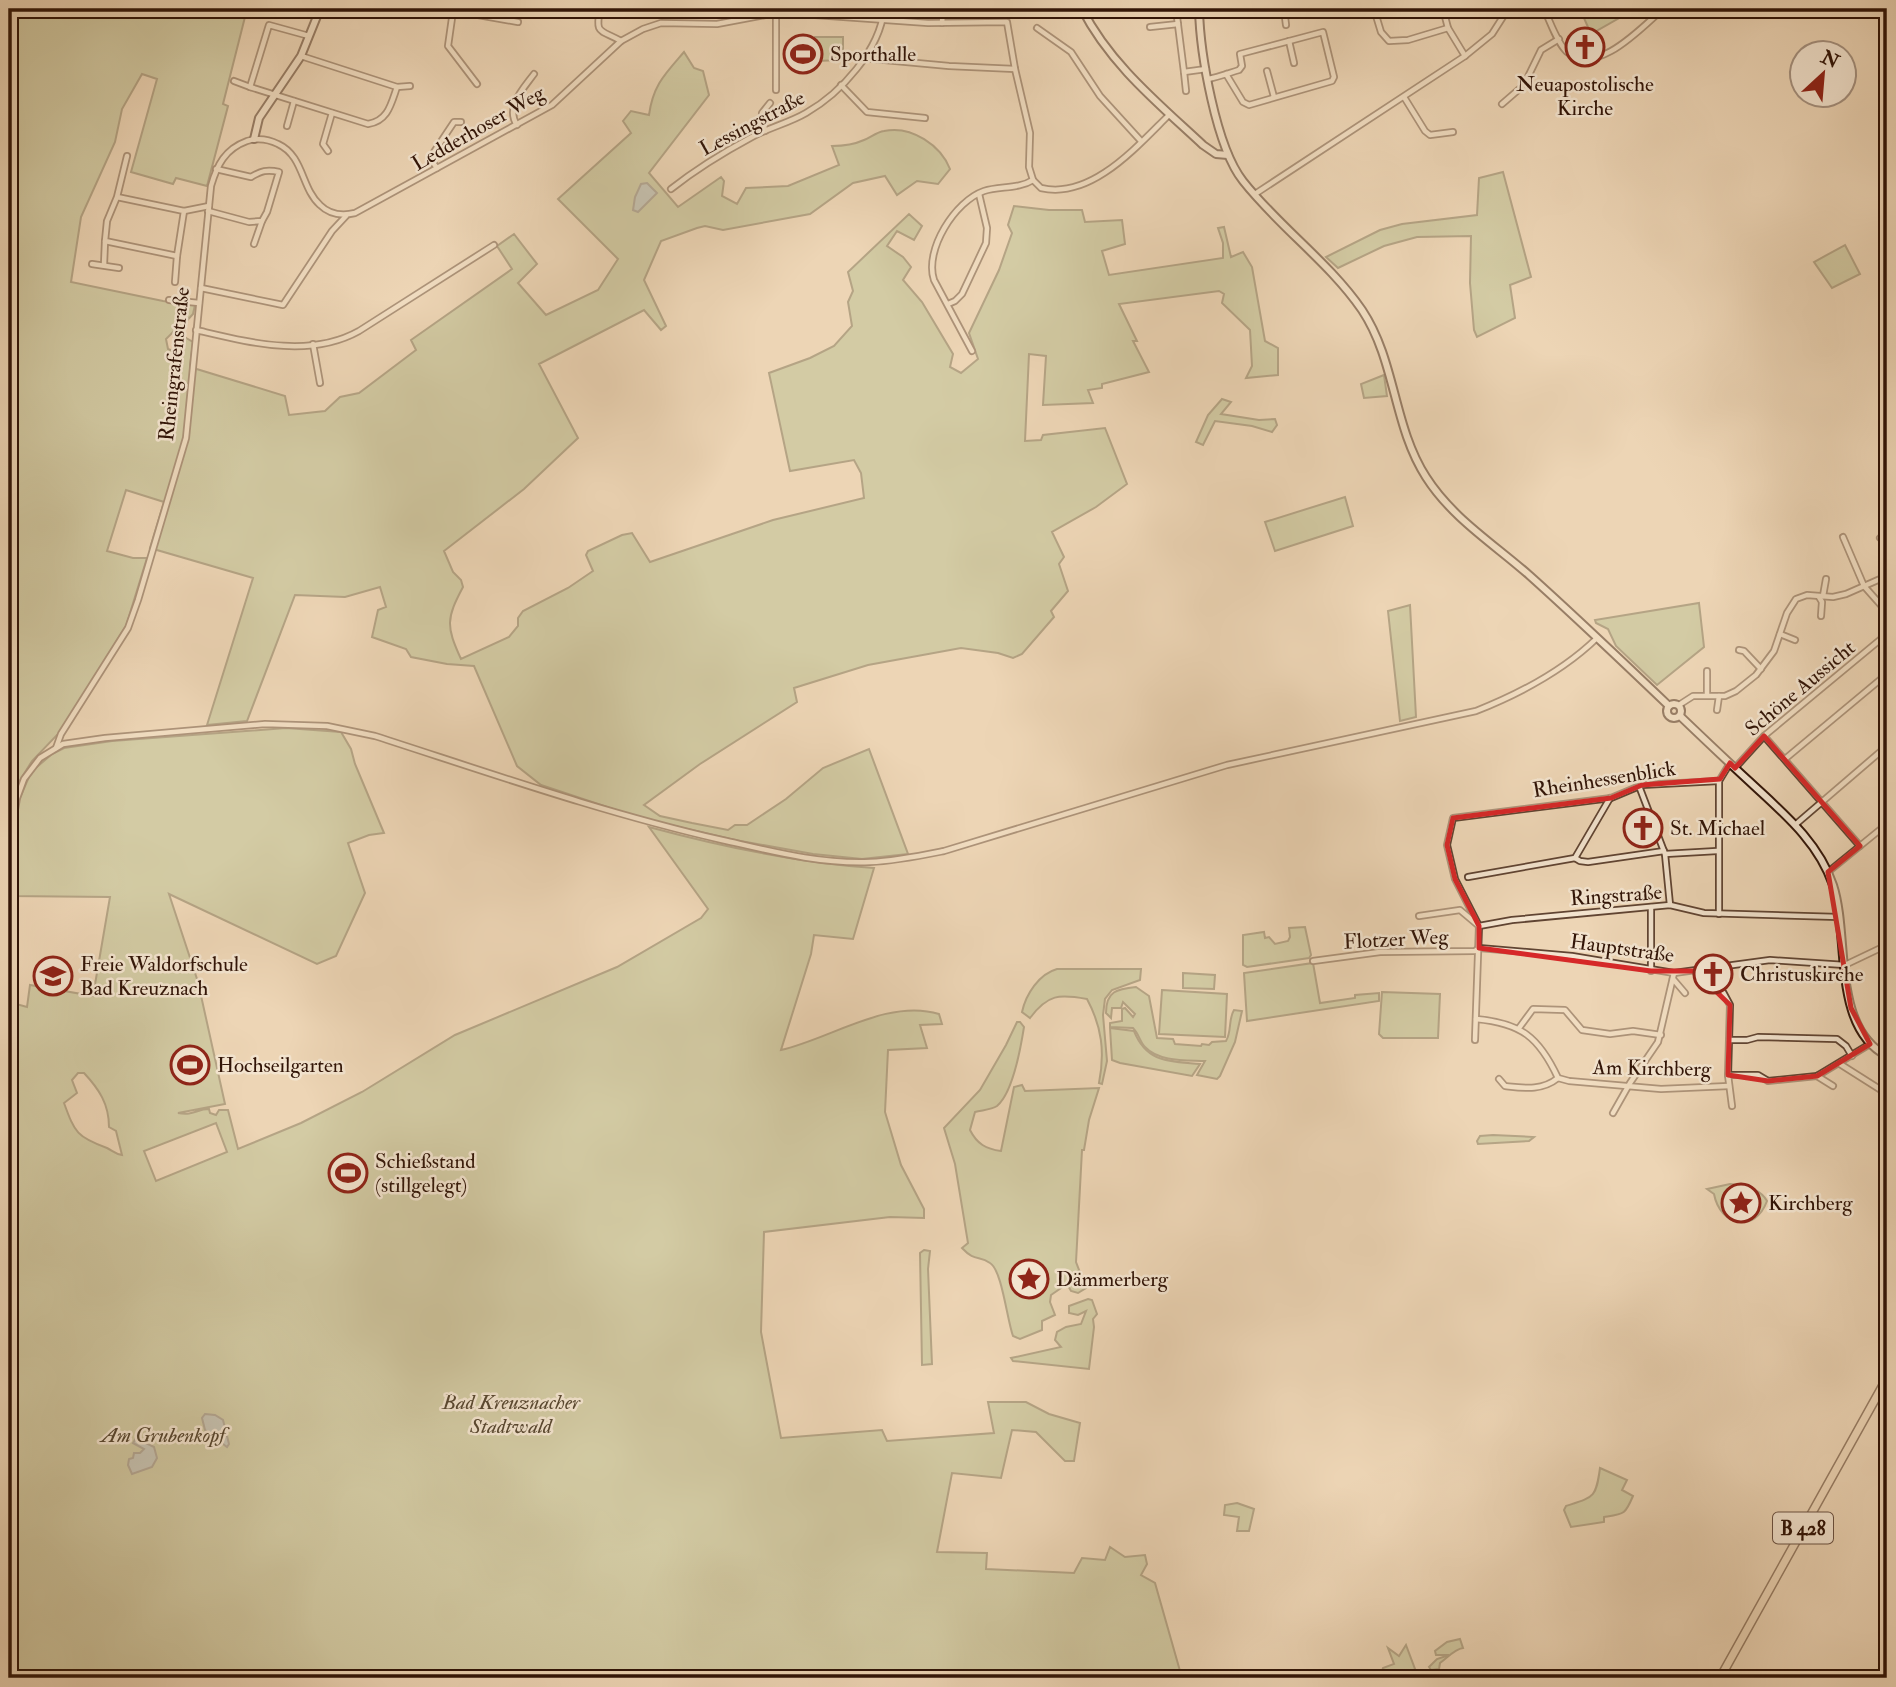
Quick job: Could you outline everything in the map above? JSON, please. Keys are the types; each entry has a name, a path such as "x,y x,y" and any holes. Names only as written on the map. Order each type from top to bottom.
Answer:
{"main road":[{"path":"254,139 260,118 301,56 320,9"},
{"path":"1082,9 1109,53 1170,114 1212,151 1228,155"},
{"path":"1199,9 1206,69 1228,155 1237,173 1348,292 1366,317 1384,355 1412,449 1435,490 1457,515 1530,575 1669,706"},
{"path":"1212,151 1221,151 1225,145"},
{"path":"1669,706 1679,705 1682,710 1680,716"},
{"path":"1669,706 1668,716 1680,716"},
{"path":"1680,716 1796,825 1815,849 1828,872 1840,917 1853,1014 1870,1044 1887,1056"},
{"name":"B 428","path":"1720,1678 1887,1378"}],"street":[{"path":"443,9 517,22"},
{"path":"600,9 597,27 599,31 621,41"},
{"name":"Lessingstraße","path":"671,189 753,137 805,114 826,101 863,58 883,19 884,9"},
{"path":"942,23 943,9"},
{"path":"1086,17 1103,9"},
{"path":"1177,9 1186,91"},
{"path":"1284,9 1286,25"},
{"path":"1374,9 1381,32 1390,41 1408,40 1448,28"},
{"path":"1443,9 1448,28 1465,56"},
{"path":"1255,194 1465,56 1492,34 1508,9"},
{"path":"1544,9 1567,52 1590,58 1605,55 1620,46 1663,9"},
{"path":"453,11 448,46 477,84"},
{"path":"776,11 776,90"},
{"name":"Ledderhoser Weg","path":"347,215 373,205 564,96 621,41 643,29 661,23 717,24 776,11"},
{"path":"801,11 942,23 1007,22 1030,133 1029,167 1032,180 1046,189 1079,185 1103,173 1170,114"},
{"path":"250,86 269,24 310,36"},
{"path":"1150,27 1178,24"},
{"path":"1037,28 1071,52 1100,96 1141,141"},
{"path":"1208,79 1241,68 1240,54 1322,32 1334,79 1245,104 1226,74"},
{"path":"1502,104 1524,85 1541,51 1559,39"},
{"path":"1289,41 1294,63"},
{"path":"301,56 397,87 410,86"},
{"path":"863,58 1015,69"},
{"path":"1184,72 1206,69"},
{"path":"1267,71 1274,97"},
{"path":"517,125 512,116 512,107 534,74"},
{"path":"234,81 368,124 375,123 387,114 397,87"},
{"path":"841,85 867,111 925,118"},
{"path":"1404,97 1430,135 1453,132"},
{"path":"287,126 294,101"},
{"path":"765,131 762,113 770,103"},
{"path":"328,151 323,144 332,113"},
{"path":"437,168 432,155 442,136 454,122 461,122"},
{"path":"254,244 279,172 270,169 251,177 216,169 229,151 254,139 272,141 285,147 298,164 315,200 327,211 347,215"},
{"path":"104,265 107,221 117,197 127,156"},
{"name":"Rheingrafenstraße","path":"9,844 17,798 24,779 40,758 56,748 61,734 128,628 138,600 186,438 208,208 216,169"},
{"path":"972,351 932,275 933,256 952,217 964,203 979,194 1026,184 1032,180"},
{"path":"947,304 955,301 962,293 986,243 987,232 979,194"},
{"path":"117,197 184,211 208,208 249,222 261,221"},
{"path":"175,282 184,211"},
{"path":"201,288 283,305 331,231 347,215"},
{"path":"105,241 177,256"},
{"path":"196,330 260,344 337,341 354,334 494,245"},
{"path":"92,264 119,268"},
{"path":"169,300 199,303"},
{"path":"313,344 320,383"},
{"path":"1880,538 1887,532"},
{"path":"1843,537 1864,586 1887,612"},
{"path":"1679,705 1693,696 1725,696 1736,691 1762,668 1774,652 1787,613 1796,599 1802,596 1846,594 1887,576"},
{"path":"1821,616 1821,596 1826,579"},
{"path":"1780,634 1795,640"},
{"name":"Schöne Aussicht","path":"1718,781 1764,736 1887,634"},
{"path":"56,748 75,742 253,725 327,726 375,736 634,819 789,856 870,862 944,852 1227,765 1476,711 1532,684 1580,653 1597,638"},
{"path":"1739,650 1744,651 1762,668"},
{"path":"1707,671 1707,695"},
{"path":"1785,759 1887,674"},
{"path":"1717,710 1719,696"},
{"path":"1764,736 1860,846"},
{"path":"1796,825 1887,746"},
{"name":"Rheinhessenblick","path":"1479,926 1455,879 1447,845 1453,818 1611,798 1639,786 1713,779 1718,781"},
{"path":"1718,781 1719,914"},
{"path":"1639,786 1665,852 1670,905"},
{"path":"1575,858 1611,798"},
{"path":"1828,872 1887,824"},
{"path":"1468,877 1575,858 1588,862 1665,852 1717,851"},
{"name":"Ringstraße","path":"1479,926 1512,919 1670,905 1719,914 1840,917"},
{"path":"1651,907 1651,971"},
{"path":"1419,916 1460,909 1479,926 1475,1040"},
{"path":"1845,965 1887,945"},
{"name":"Hauptstraße","path":"1479,948 1572,956 1673,976 1770,960 1845,965"},
{"name":"Flotzer Weg","path":"1313,961 1380,952 1475,951 1479,948"},
{"path":"1695,971 1698,977 1723,992 1730,1005 1728,1075 1732,1106"},
{"path":"1673,976 1685,993"},
{"path":"1613,1113 1661,1035 1673,976"},
{"path":"1519,1028 1533,1009 1565,1010 1582,1030 1610,1034 1633,1031 1661,1035"},
{"path":"1476,1019 1499,1021 1519,1028 1537,1043 1549,1058 1559,1078 1547,1086 1531,1088 1505,1086 1499,1079"},
{"path":"1729,1040 1758,1037 1837,1039 1846,1046 1852,1056"},
{"path":"1728,1075 1758,1075 1768,1081 1818,1076 1870,1044"},
{"path":"1840,1064 1881,1090"},
{"path":"1818,1076 1833,1086"},
{"name":"Am Kirchberg","path":"1559,1078 1661,1089 1729,1086"}],"highlighted area":[{"path":"1764,736 1860,846 1828,872 1851,1008 1870,1044 1817,1076 1768,1081 1728,1075 1730,1005 1695,971 1651,971 1479,948 1479,926 1455,879 1447,845 1453,818 1611,798 1642,785 1720,779 1730,763 1735,768"}],"green space":[{"path":"9,9 247,9 223,104 228,106 207,186 176,178 173,184 131,172 157,79 142,74 122,109 115,142 81,217 71,282 195,305 193,314 182,326 183,335 181,337 174,331 166,339 168,349 173,351 186,338 193,342 190,367 285,396 289,415 325,411 340,397 359,393 416,350 411,340 512,269 497,246 514,234 537,264 518,283 546,315 598,290 618,259 558,199 631,133 623,121 631,111 649,115 657,88 684,52 694,68 703,71 709,95 649,173 678,207 721,177 724,181 722,196 737,204 746,188 788,186 839,165 832,146 856,143 884,131 915,134 933,145 946,161 950,169 938,184 917,181 897,195 885,176 853,183 810,214 723,230 705,226 661,241 644,280 666,326 661,330 644,310 539,364 578,438 524,489 444,551 463,587 453,607 450,623 461,659 509,637 518,626 518,618 523,611 568,588 593,571 586,555 588,551 622,535 632,533 650,562 773,520 864,498 861,473 854,460 790,471 769,373 834,346 852,326 848,302 853,291 848,272 909,214 922,226 914,240 897,231 887,246 903,257 911,267 903,280 922,302 953,354 950,367 961,373 978,359 969,333 999,270 1012,233 1008,225 1014,206 1082,210 1085,222 1122,220 1125,244 1102,251 1109,275 1223,258 1223,243 1218,228 1224,227 1231,257 1243,252 1252,267 1265,341 1278,348 1278,375 1246,378 1252,366 1250,330 1222,303 1224,294 1219,291 1119,304 1137,341 1133,341 1149,372 1088,390 1093,403 1043,405 1046,356 1029,354 1025,441 1041,440 1043,435 1105,428 1127,484 1096,507 1052,532 1064,557 1059,564 1068,591 1051,611 1054,617 1022,654 1013,658 961,648 868,665 794,688 797,702 700,764 644,805 660,816 728,830 735,825 747,825 786,799 823,768 869,749 908,854 862,859 813,854 735,840 640,818 541,785 517,766 474,666 411,657 406,649 372,637 378,610 386,607 380,587 345,597 295,595 247,721 207,725 253,578 150,548 164,502 126,490 107,551 133,558 147,558 126,626 59,733 32,761 16,787 13,801 9,802"},
{"path":"1580,9 1635,9 1591,34"},
{"path":"815,37 843,37 843,60 816,61"},
{"path":"1503,172 1531,277 1510,285 1515,318 1477,337 1470,283 1471,236 1417,237 1384,246 1338,268 1326,257 1380,230 1402,224 1477,215 1479,178"},
{"path":"1845,245 1860,274 1832,288 1814,262"},
{"path":"1384,375 1387,396 1364,398 1361,384"},
{"path":"1222,399 1231,402 1221,414 1259,420 1275,419 1277,425 1272,432 1252,426 1215,421 1203,445 1196,442 1208,415"},
{"path":"1345,497 1353,526 1275,551 1265,522"},
{"path":"1699,603 1704,647 1657,685 1616,646 1608,629 1595,620"},
{"path":"1410,605 1416,717 1400,721 1388,611"},
{"name":"Bad Kreuznacher Stadtwald","path":"286,728 341,732 351,749 384,833 348,843 365,893 336,956 317,964 169,894 198,982 225,1104 178,1113 188,1114 209,1109 210,1113 216,1115 219,1110 228,1110 238,1149 301,1123 362,1092 455,1035 617,967 701,918 708,909 649,827 760,853 874,868 853,939 814,935 811,954 781,1050 880,1015 900,1011 939,1014 942,1024 920,1025 927,1048 888,1050 885,1112 901,1165 924,1209 924,1218 890,1217 764,1232 761,1332 781,1438 882,1430 887,1441 994,1433 988,1402 1026,1402 1049,1414 1080,1423 1074,1461 1065,1461 1036,1432 1012,1430 1001,1478 952,1473 937,1552 987,1553 986,1569 1074,1573 1082,1558 1105,1560 1110,1547 1125,1557 1145,1555 1147,1564 1141,1575 1155,1583 1182,1678 9,1678 9,1002 27,1007 30,985 93,996 110,897 9,896 9,858 19,800 31,772 52,754 64,748 112,741","holes":["78,1073 84,1073 102,1097 109,1127 116,1131 122,1155 89,1141 78,1133 71,1121 64,1103 77,1093 72,1080","216,1123 227,1152 156,1181 144,1151"]},
{"path":"1305,927 1311,955 1309,958 1247,967 1243,965 1243,935 1264,932 1265,938 1269,937 1275,944 1288,941 1289,928"},
{"path":"1313,963 1320,1003 1379,993 1379,1001 1247,1021 1244,973"},
{"path":"1057,969 1141,969 1140,980 1112,990 1105,999 1103,1015 1107,1061 1102,1084 1099,1083 1101,1040 1087,999 1061,996 1043,1004 1030,1018 1022,1012 1034,986 1044,975"},
{"path":"1183,973 1215,975 1214,989 1183,988"},
{"path":"1136,987 1149,996 1157,1038 1173,1039 1175,1044 1201,1046 1226,1041 1234,1010 1242,1011 1235,1042 1217,1079 1197,1075 1205,1061 1158,1055 1145,1047 1133,1028 1110,1027 1110,1023 1122,1021 1122,1009 1125,1008 1133,1017 1135,1014 1123,1002 1121,1008 1112,1008 1111,1018 1106,1013 1110,996 1118,990"},
{"path":"1162,990 1227,994 1225,1037 1159,1034"},
{"path":"1382,992 1440,994 1438,1038 1383,1038 1379,1034"},
{"path":"1017,1022 1024,1027 1008,1091 997,1106 975,1112 970,1130 979,1142 1001,1151 1014,1087 1022,1085 1025,1091 1099,1088 1082,1150 1076,1262 1086,1288 1078,1293 1071,1291 1067,1284 1051,1295 1050,1302 1055,1315 1042,1321 1042,1330 1020,1339 1013,1336 994,1267 962,1248 968,1243 955,1164 944,1128 980,1090"},
{"path":"1110,1028 1134,1031 1152,1055 1169,1061 1200,1064 1192,1076 1112,1060"},
{"path":"1480,1136 1534,1137 1529,1141 1478,1144"},
{"path":"1730,1184 1751,1188 1760,1193 1767,1201 1762,1211 1747,1222 1730,1219 1723,1213 1714,1194 1707,1189"},
{"path":"924,1250 930,1251 928,1269 932,1364 922,1365 920,1253"},
{"path":"1092,1300 1097,1314 1093,1319 1089,1369 1013,1361 1011,1358 1061,1347 1055,1340 1057,1332 1081,1324 1086,1311 1078,1315 1069,1313 1069,1306"},
{"path":"1600,1468 1627,1480 1622,1490 1633,1496 1626,1510 1604,1517 1604,1522 1571,1527 1564,1510 1566,1506 1592,1495"},
{"path":"1237,1503 1254,1509 1249,1531 1237,1531 1239,1517 1224,1515 1225,1505"},
{"path":"1460,1639 1463,1648 1440,1663 1439,1669 1431,1670 1429,1667 1437,1659 1449,1655 1436,1655 1435,1651 1447,1642"},
{"path":"1406,1645 1415,1669 1411,1672 1385,1675 1383,1668 1394,1664 1388,1648 1399,1656"}],"shaded area":[{"path":"647,183 657,193 638,212 633,210 641,184"},
{"path":"205,1414 215,1415 223,1420 229,1444 227,1447 205,1430 202,1418"},
{"path":"136,1438 154,1447 157,1458 152,1467 132,1474 128,1465 129,1459 133,1458 134,1453 140,1453 144,1449 133,1443"}],"place":[{"name":"Neuapostolische Kirche","path":"1585,47"},
{"name":"Sporthalle","path":"803,54"},
{"name":"St. Michael","path":"1643,828"},
{"name":"Christuskirche","path":"1713,974"},
{"name":"Freie Waldorfschule Bad Kreuznach","path":"53,976"},
{"name":"Hochseilgarten","path":"190,1065"},
{"name":"Schießstand (stillgelegt)","path":"348,1173"},
{"name":"Kirchberg","path":"1741,1203"},
{"name":"Dämmerberg","path":"1029,1279"}],"park label":[{"name":"Am Grubenkopf","path":"163,1435"}]}
